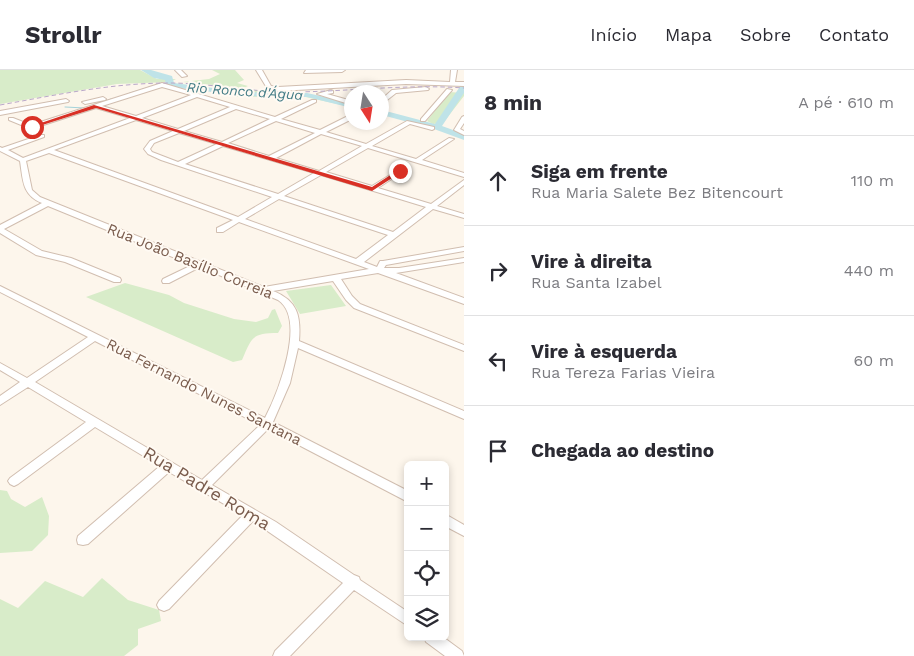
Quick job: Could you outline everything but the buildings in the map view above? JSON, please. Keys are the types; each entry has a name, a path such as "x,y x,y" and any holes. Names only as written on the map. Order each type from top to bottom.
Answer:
{"street":[{"path":"178,70 184,76"},
{"path":"259,70 269,87 319,88 406,82 463,84"},
{"path":"305,71 342,70"},
{"path":"452,83 454,70"},
{"path":"305,71 319,88"},
{"path":"11,119 32,127 162,85 464,175"},
{"path":"389,95 398,90 462,91"},
{"path":"423,120 449,90"},
{"path":"344,91 320,94 344,101"},
{"path":"1,150 23,160 138,119 197,95"},
{"path":"84,102 112,97 119,99"},
{"path":"0,113 66,101"},
{"path":"179,164 314,101"},
{"path":"96,106 464,216"},
{"path":"235,107 152,142 147,149 157,157 395,235"},
{"path":"464,118 457,130 464,133"},
{"path":"270,158 344,120"},
{"path":"220,230 409,122 432,128"},
{"path":"1,150 42,136"},
{"path":"417,161 451,139"},
{"path":"50,151 464,301"},
{"name":"Rua João Basílio Correia","path":"23,160 31,194 48,203 263,290 281,298 290,306 295,322 293,342 282,389 267,424"},
{"path":"372,189 400,171"},
{"path":"358,262 464,182"},
{"path":"48,203 0,229 39,253 68,260 117,280"},
{"path":"379,270 383,263 464,249"},
{"path":"447,252 464,259"},
{"path":"263,290 379,270 399,271 464,259"},
{"path":"166,280 200,264"},
{"path":"335,277 349,298 357,306 464,348"},
{"name":"Rua Fernando Nunes Santana","path":"0,289 404,495"},
{"path":"0,401 95,337"},
{"path":"293,342 464,415"},
{"name":"Rua Padre Roma","path":"0,366 252,514 354,581 404,617"},
{"path":"14,481 95,421"},
{"path":"204,485 267,424"},
{"path":"82,540 169,464"},
{"path":"164,605 252,514"},
{"path":"449,522 464,531"},
{"path":"280,656 354,581"},
{"path":"437,641 458,656"}],"green space":[{"path":"0,70 140,70 157,79 176,79 170,82 117,84 0,104"},
{"path":"212,70 235,70 244,80 237,83 248,86 243,88 183,82 209,79 220,74"},
{"path":"227,88 309,94 344,103 344,105 301,96 234,97 235,94 205,89"},
{"path":"449,92 464,93 464,96 443,123 433,124 427,121"},
{"path":"125,283 169,295 184,303 234,319 256,322 268,318 272,310 275,309 282,326 278,333 258,335 251,341 242,360 233,362 86,297"},
{"path":"331,285 346,306 300,314 286,291"},
{"path":"0,490 7,491 11,499 25,507 42,497 49,516 48,535 32,551 0,553"},
{"path":"102,578 128,600 159,610 161,621 138,629 138,645 124,656 0,656 0,599 18,608 45,581 83,597"}],"waterway":[{"name":"Rio Ronco d'Água","path":"145,70 157,76 169,78 170,85 183,85 245,94 307,95 344,104"},
{"path":"127,94 159,84 168,84"},
{"path":"437,127 464,87"},
{"path":"65,107 85,108 111,99"},
{"name":"Rio Ronco d'Água","path":"389,115 437,127"},
{"path":"437,127 464,137"}],"railway":[{"path":"0,105 84,90 126,85 169,83 281,92 422,87 464,88"}],"route":[{"path":"32,127 96,106 372,189 400,171"}]}
